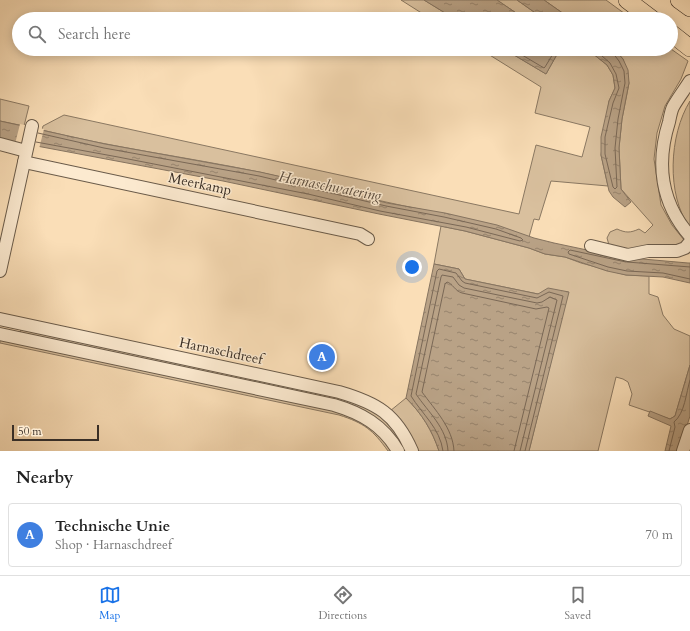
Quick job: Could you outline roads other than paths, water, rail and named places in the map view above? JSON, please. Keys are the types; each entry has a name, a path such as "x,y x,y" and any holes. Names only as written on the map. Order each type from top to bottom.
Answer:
{"highway":[{"path":"627,0 643,12"},
{"path":"679,0 690,8"},
{"path":"678,39 690,48"}],"street":[{"path":"690,81 674,107 664,137 662,151 662,169 669,200 676,216 690,236"},
{"path":"0,271 32,126"},
{"name":"Meerkamp","path":"0,144 26,153 360,234 368,239"},
{"path":"591,246 628,255 648,251 677,251 685,248 690,242"},
{"name":"Harnaschdreef","path":"0,319 356,397 370,402 382,409 393,419 412,451"},
{"path":"0,334 334,405 368,418 383,430 398,451"},
{"path":"683,451 690,430"}],"water":[{"path":"424,0 497,0 515,12 444,12"},
{"path":"517,0 544,0 561,12 534,12"},
{"path":"516,56 556,56 546,74"},
{"path":"596,56 620,56 628,70 629,83 622,119 619,148 621,189 631,202 625,207 613,197 609,191 601,155 601,137 609,101 615,88 613,75 607,65"},
{"path":"0,121 105,144 260,172 387,203 445,213 497,225 534,238 620,257 690,263 690,283 663,277 626,275 607,271 565,257 545,254 529,248 465,231 223,181 10,141 0,138"},
{"path":"434,264 459,269 465,279 538,294 548,288 569,292 529,451 439,451 426,423 406,398"},
{"path":"690,365 690,416 679,451 665,451 671,426 648,416 650,411 670,419 675,416"}],"place":[{"name":"Technische Unie","path":"322,357"}],"water label":[{"name":"Harnaschwatering","path":"330,186"}]}
